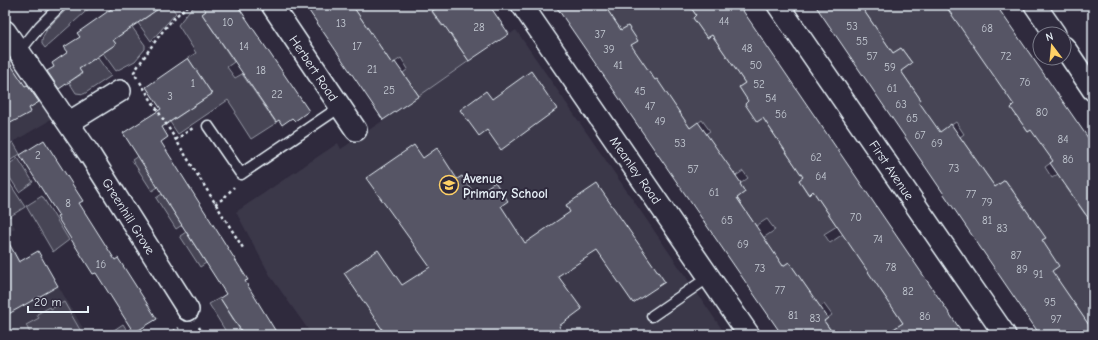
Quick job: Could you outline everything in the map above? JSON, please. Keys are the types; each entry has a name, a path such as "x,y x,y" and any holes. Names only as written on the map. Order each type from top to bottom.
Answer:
{"street":[{"name":"Herbert Road","path":"272,5 356,130"},
{"name":"Meanley Road","path":"522,5 749,335"},
{"name":"First Avenue","path":"778,5 1004,335"},
{"path":"1035,5 1049,26"},
{"name":"Greenhill Grove","path":"5,31 90,155 188,310"},
{"path":"1072,60 1093,90"},
{"path":"68,123 120,91"}],"lane":[{"path":"19,52 40,26 61,5"},
{"path":"208,126 241,174 340,107"},
{"path":"652,316 709,277"}],"path":[{"path":"189,5 178,13 148,51 134,72 242,248"},
{"path":"215,204 224,198 234,188 241,174"}],"shaded area":[{"path":"71,5 93,5 45,48 42,44 42,39 48,28"},
{"path":"155,5 170,5 176,13 151,41 138,23 150,15"},
{"path":"197,5 206,5 203,7 206,11 202,14 234,62 227,67 235,78 242,74 276,123 251,139 228,100 178,134 170,122 212,94 188,58 196,53 178,25 189,11"},
{"path":"352,5 434,5 436,9 432,12 442,26 450,21 452,37 469,61 419,96 403,73 408,69 401,58 392,64"},
{"path":"604,5 689,5 696,15 693,18 707,38 712,35 745,83 739,87 749,101 745,104 763,118 803,177 799,180 808,194 813,191 837,226 824,234 830,243 843,234 903,323 895,328 899,335 830,335 828,333 831,330 824,321 832,315 824,304 814,311 811,294 789,262 783,266 763,238 775,230 767,219 756,226 737,198 745,192 740,184 748,178 743,171 727,182 704,135 710,131 702,120 690,128 657,80 652,82 631,45 637,41 628,26 621,30"},
{"path":"860,5 945,5 1029,95 1011,108 1028,132 1047,120 1067,151 1045,167 1052,178 1058,174 1063,182 1084,175 1066,187 1085,214 1093,213 1087,217 1093,225 1093,331 1034,246 1045,238 1016,195 989,214 1014,192 1005,180 995,187 960,137 964,134 956,122 936,135 919,102 921,100 901,71 912,63 901,48 893,53"},
{"path":"132,27 145,45 145,49 135,61 116,71 103,53 116,44 113,40"},
{"name":"Avenue Primary School","path":"516,30 726,335 312,335 271,277 236,212 338,143 341,149"},
{"path":"5,41 51,118 47,122 8,145 5,140"},
{"path":"97,57 111,76 84,94 76,93 69,82 82,74 79,69"},
{"path":"5,140 8,145 13,142 20,154 5,164"},
{"path":"138,156 158,187 152,191 132,160"},
{"path":"18,158 33,182 19,192 5,170 5,167"},
{"path":"5,176 25,207 9,217 5,210"},
{"path":"162,194 182,225 176,229 156,198"},
{"path":"42,196 69,240 53,252 26,206"},
{"path":"5,210 15,228 5,235"},
{"path":"186,232 206,263 200,267 180,236"},
{"path":"5,235 20,261 38,251 87,335 5,335"},
{"path":"220,298 243,335 228,335 209,304"},
{"path":"64,302 83,335 31,335 26,325 39,318 37,314"},
{"path":"123,324 130,335 108,334"}],"building":[{"path":"117,5 164,5 113,40 116,44 79,69 82,73 59,89 47,71 54,67 52,63 68,52 64,47 80,37 77,33"},
{"path":"201,5 237,5 309,111 295,121 292,118 282,125 279,120 276,122 202,14 206,11"},
{"path":"305,5 352,5 392,64 395,62 419,96 383,120"},
{"path":"442,5 489,5 509,34 469,61 444,25 443,26 432,11"},
{"path":"555,5 604,5 621,30 628,26 638,41 631,45 655,80 657,79 690,128 698,122 741,183 740,184 745,192 737,198 783,266 789,262 828,318 824,321 834,335 782,335"},
{"path":"689,5 739,5 964,335 884,335 903,323 813,191 809,195 799,180 803,177 763,118 757,122 745,104 748,101 739,87 745,83 712,35 707,38 693,18 696,15"},
{"path":"815,5 860,5 893,53 901,48 912,63 901,71 921,100 919,102 940,132 951,124 995,187 1005,180 1046,238 1042,240 1059,266 1052,271 1093,331 1093,335 1040,335"},
{"path":"945,5 996,5 1032,57 1032,66 1038,66 1093,145 1093,225 1050,163 1053,161 1031,130 1028,132 1011,108 1014,105"},
{"path":"5,56 25,86 27,85 39,102 29,108 31,112 5,126"},
{"path":"188,58 212,94 162,127 168,137 161,142 248,280 245,281 278,335 244,335 220,298 226,294 123,133 161,109 146,87"},
{"path":"531,71 557,109 501,150 487,130 479,136 460,110 486,91 492,99"},
{"path":"44,140 83,201 79,203 115,260 118,258 157,319 134,333 96,273 93,274 57,217 59,216 20,155"},
{"path":"414,145 423,158 437,148 457,179 462,176 475,195 495,182 508,201 501,206 525,243 570,212 566,205 597,184 665,282 633,303 597,251 558,276 582,309 559,326 564,335 386,335 344,273 378,250 402,285 430,267 366,178"},
{"path":"5,236 19,262 38,251 58,286 5,316"}],"place":[{"name":"Avenue Primary School","path":"449,185"}]}
